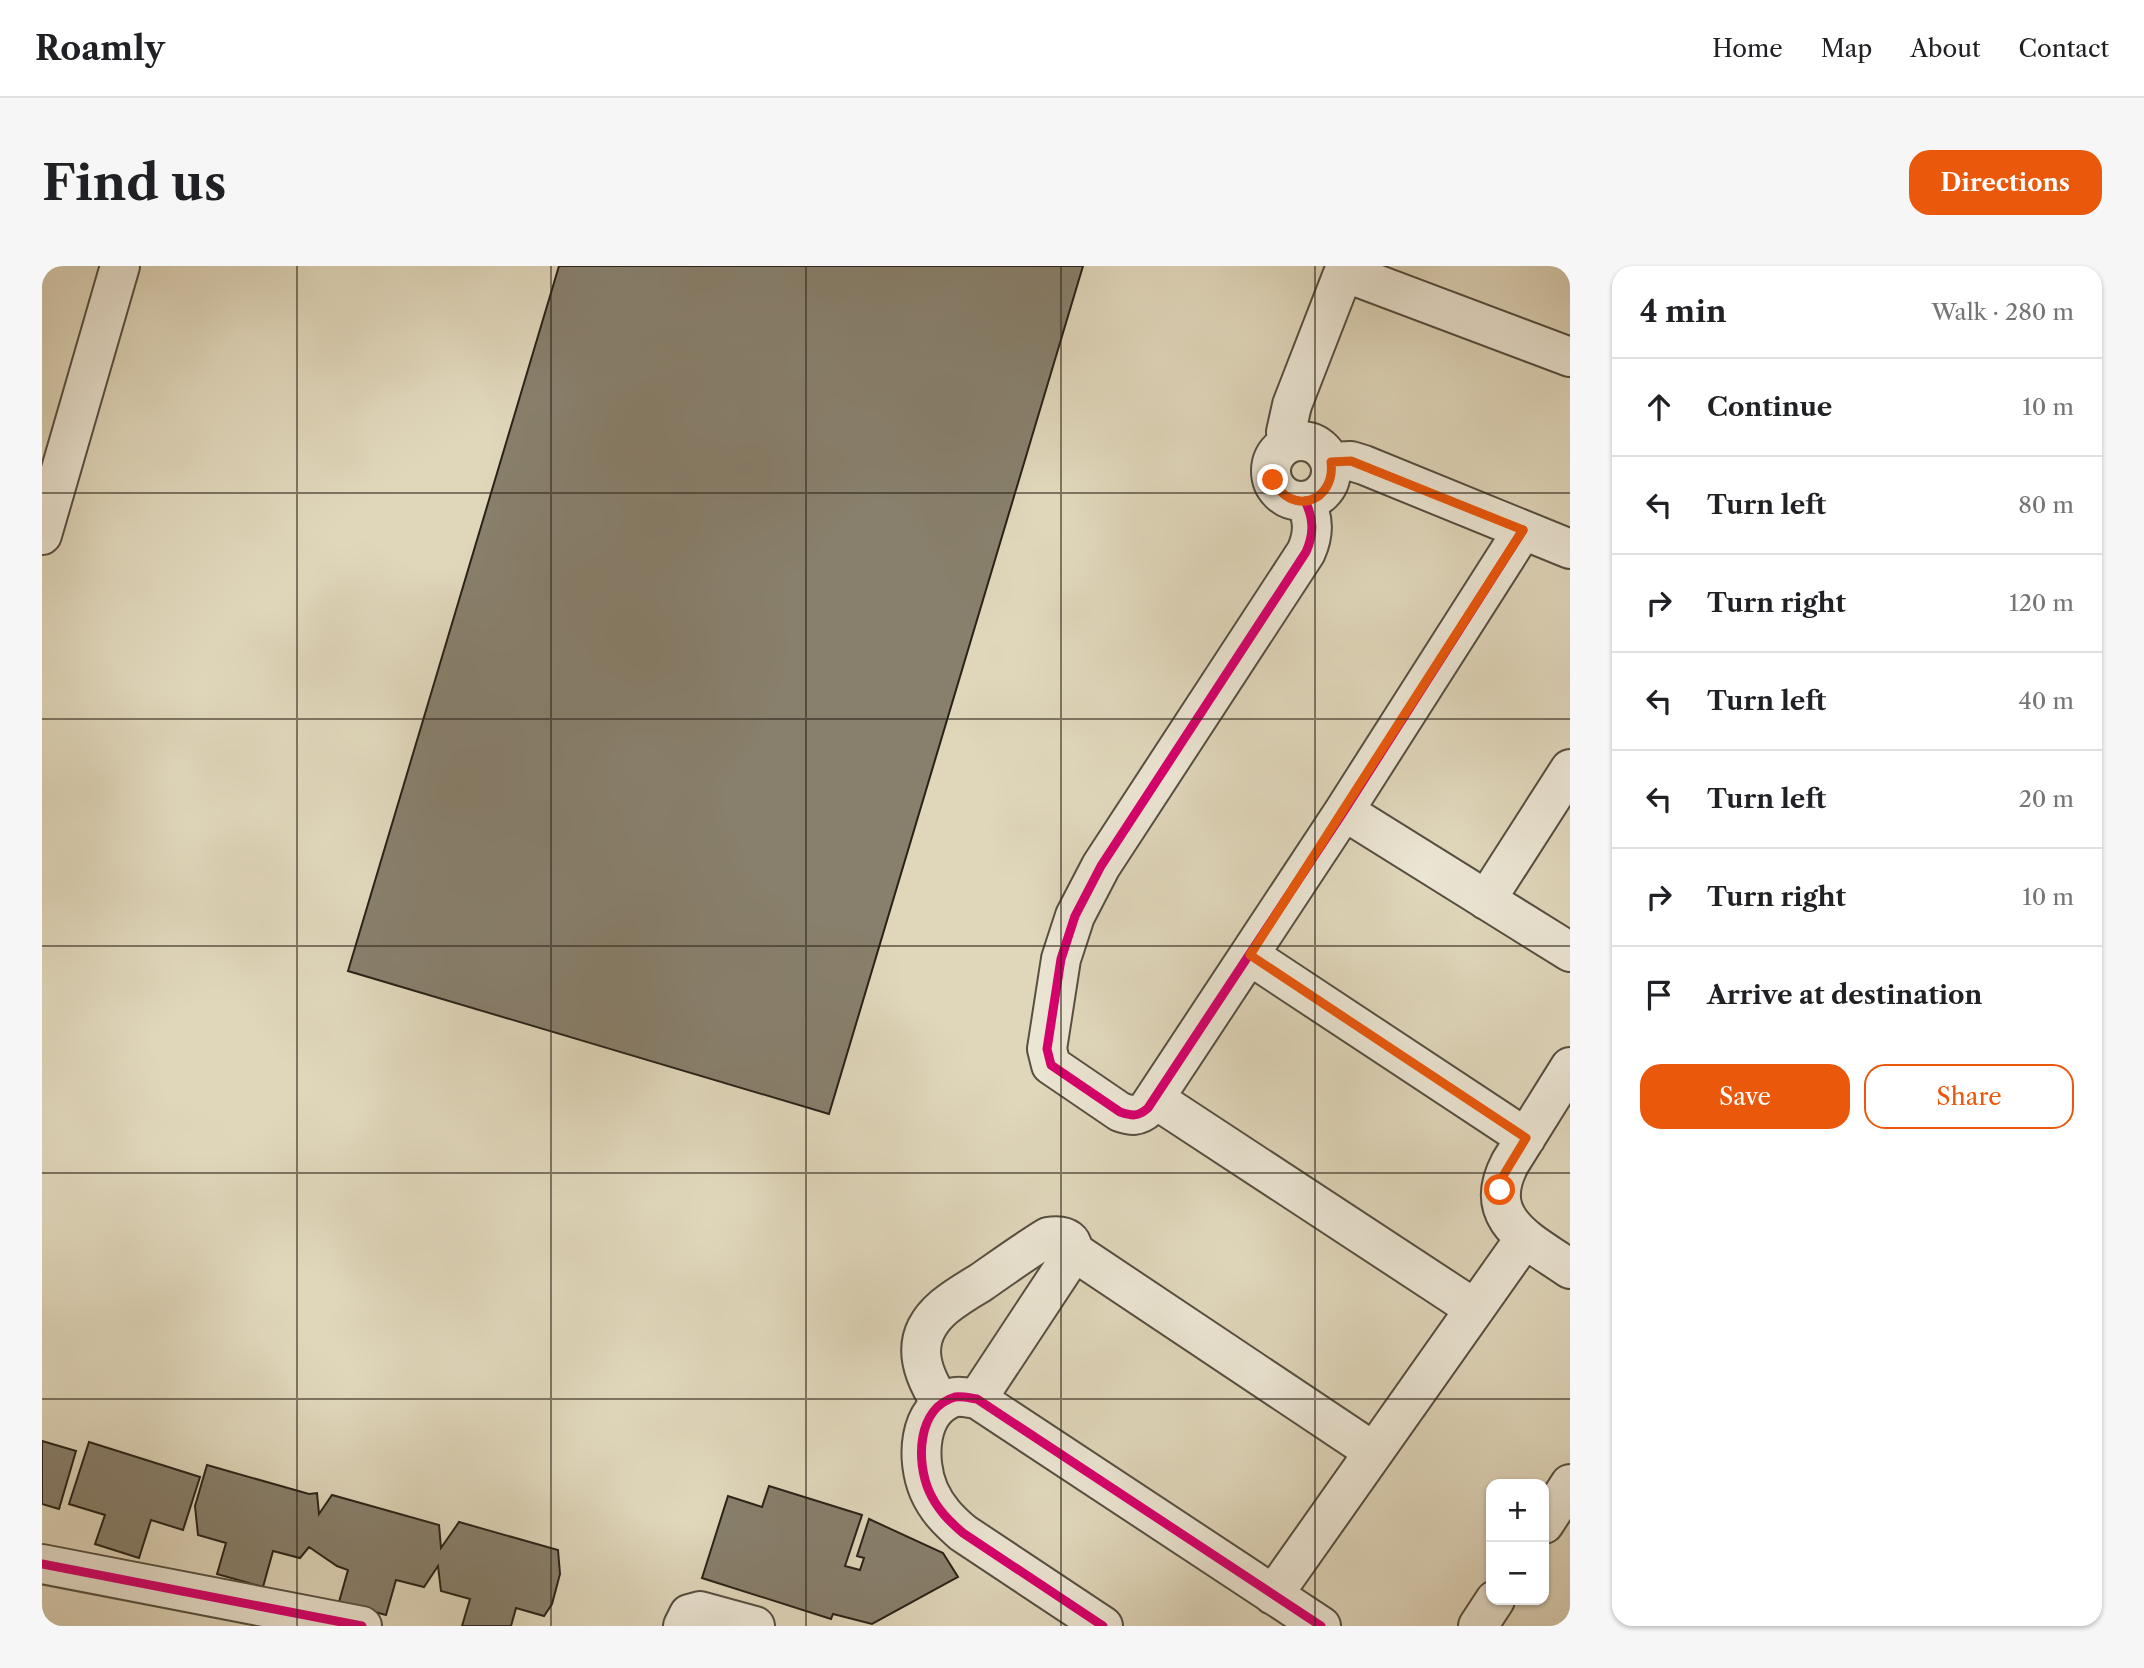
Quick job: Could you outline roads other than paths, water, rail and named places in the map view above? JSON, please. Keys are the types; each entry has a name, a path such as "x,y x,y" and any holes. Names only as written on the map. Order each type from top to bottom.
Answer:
{"street":[{"path":"42,535 120,266"},
{"path":"1287,444 1286,432 1292,405 1345,269 1570,358"},
{"path":"1308,441 1318,445 1331,462 1329,483 1316,498 1295,501 1277,490 1271,470 1273,460 1287,444 1308,441"},
{"path":"1331,462 1351,461 1364,465 1570,549"},
{"path":"1305,501 1313,522 1306,552 1101,866 1075,916 1061,959 1047,1049 1051,1065 1120,1112 1130,1115 1140,1115 1149,1108 1344,811 1523,530"},
{"path":"1486,900 1570,769"},
{"path":"1344,811 1570,952"},
{"path":"1250,955 1526,1138"},
{"path":"1570,1067 1503,1176 1500,1190 1506,1218 1514,1229 1570,1269"},
{"path":"1155,1099 1475,1309"},
{"path":"1103,1626 948,1521 937,1506 923,1471 924,1433 930,1416 959,1401 1073,1251 1069,1238 1048,1237 944,1307 930,1323 922,1342 921,1363 927,1383 959,1401 1321,1626"},
{"path":"1273,1595 1525,1238"},
{"path":"1073,1251 1374,1451"},
{"path":"1549,1516 1570,1483"},
{"path":"42,1564 362,1626"},
{"path":"1478,1626 1492,1605"},
{"path":"683,1626 690,1614 700,1611 755,1626"}]}
